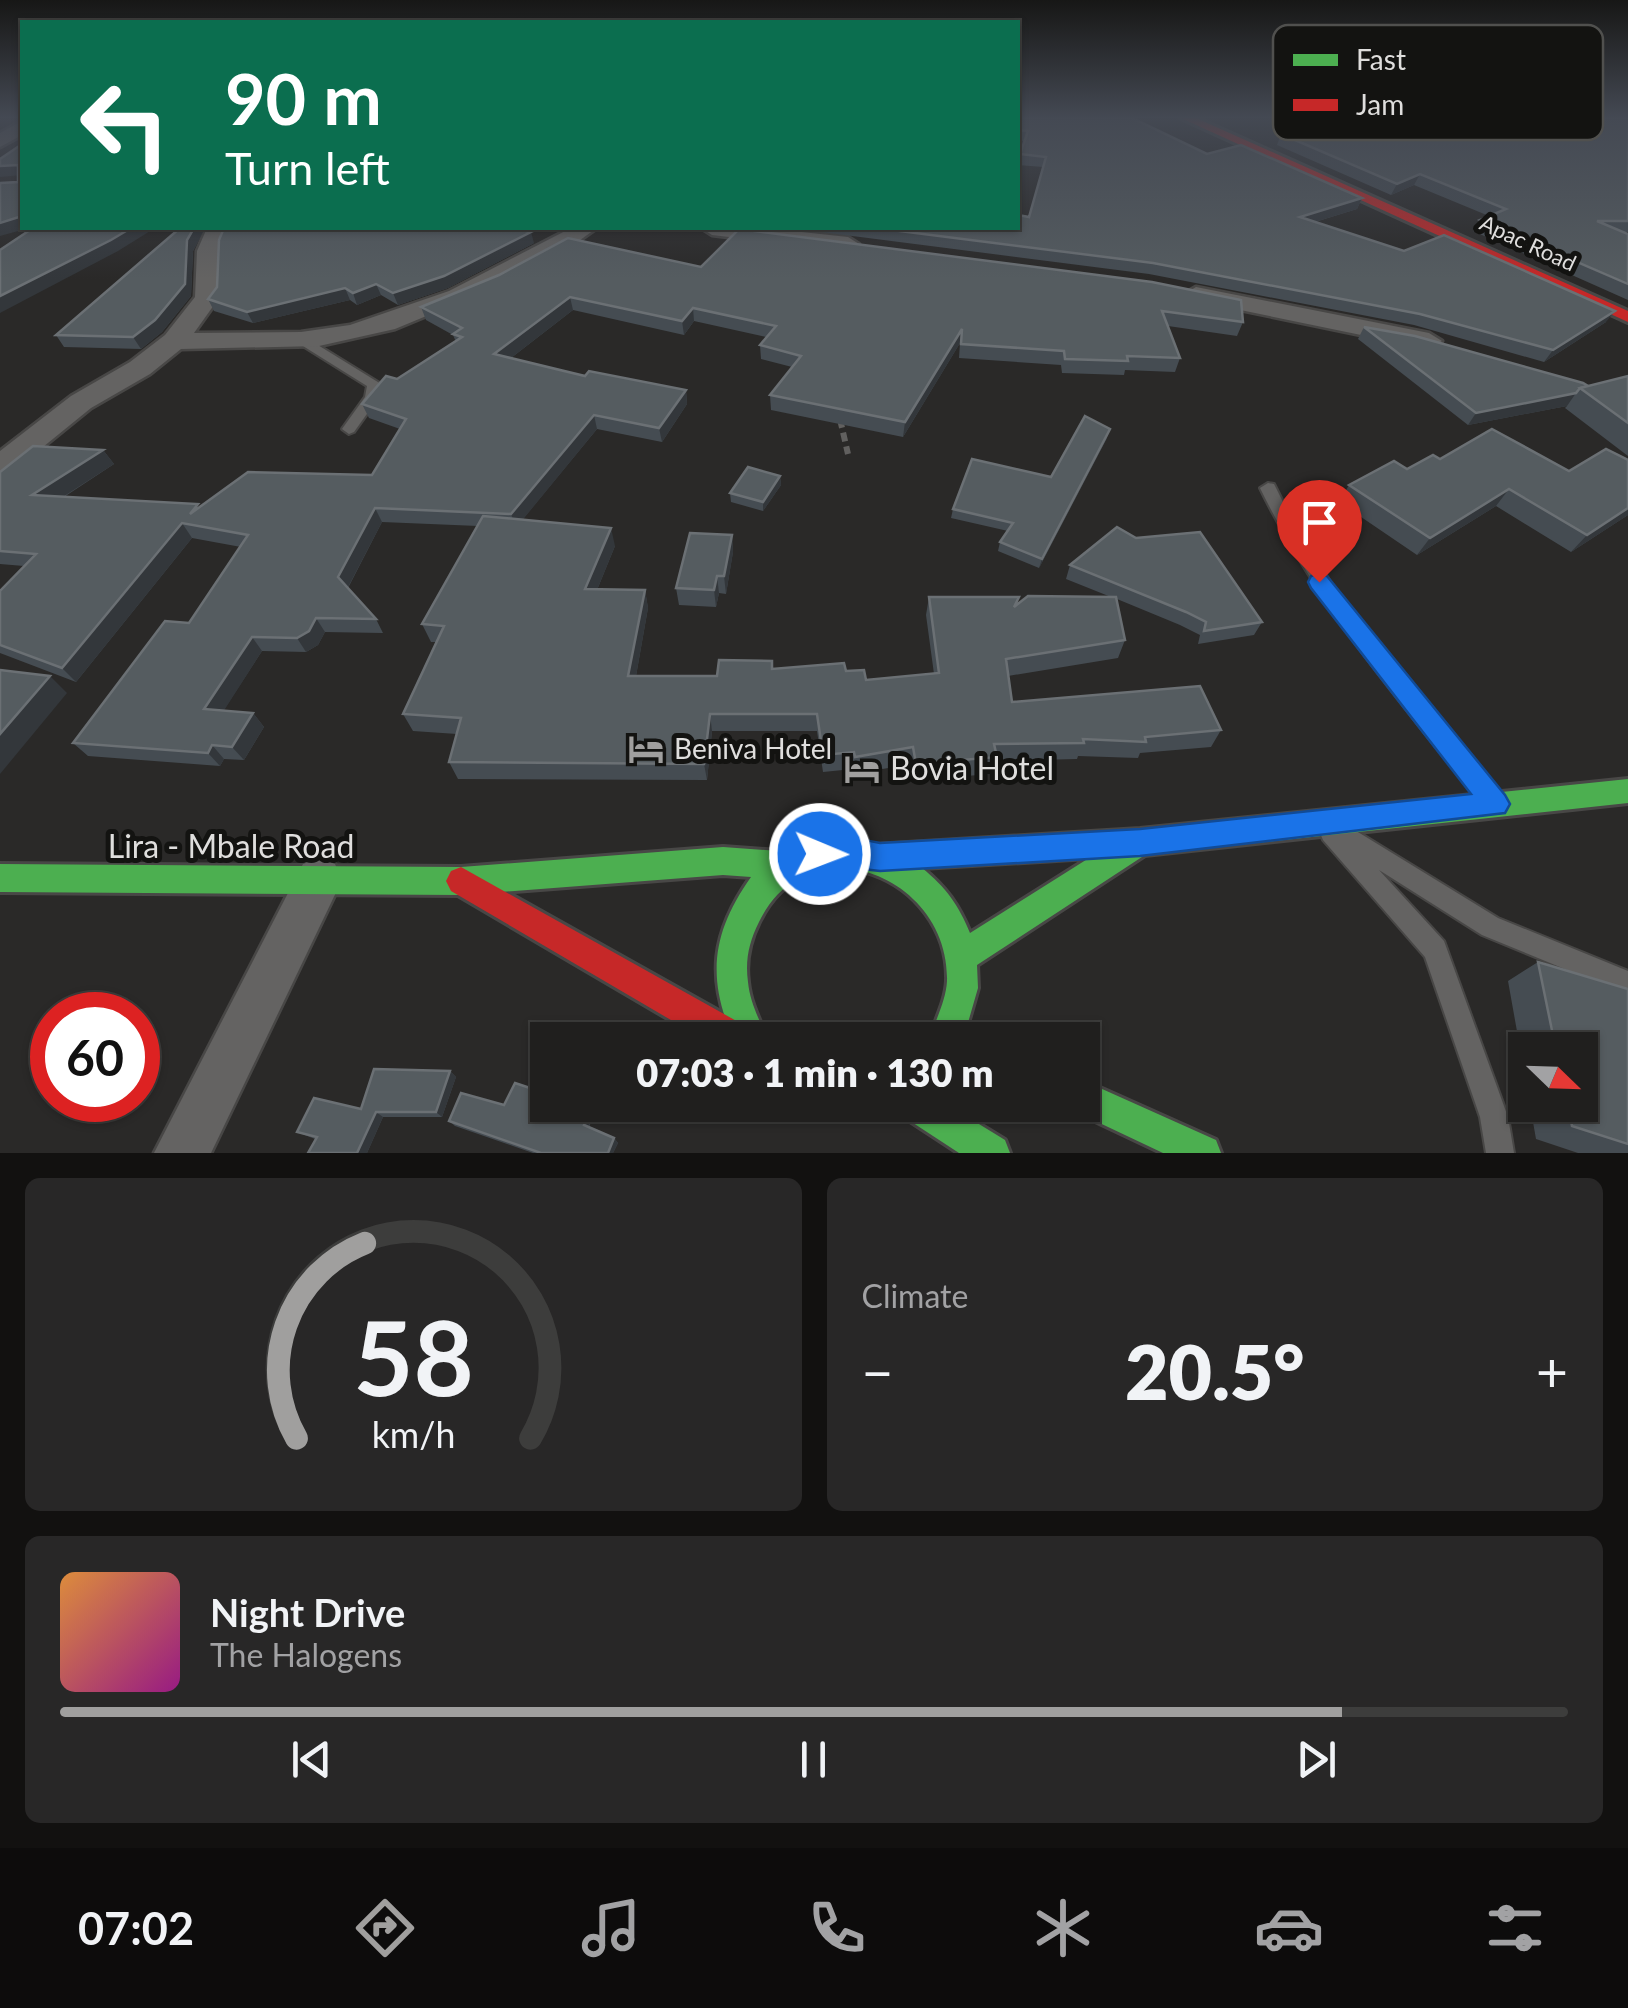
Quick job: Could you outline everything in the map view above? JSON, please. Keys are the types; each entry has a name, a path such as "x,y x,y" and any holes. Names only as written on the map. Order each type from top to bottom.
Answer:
{"main road":[{"name":"Apac Road","path":"1308,172 1628,316"},
{"path":"880,857 1140,842 1628,791"},
{"path":"964,956 1140,842"},
{"path":"741,1022 729,982 732,946 743,912 764,884 791,864 820,854 850,851 880,857 910,871 934,893 952,922 964,956 965,1022"},
{"name":"Lira - Mbale Road","path":"0,878 461,881 723,861 791,864"},
{"path":"461,881 706,1022"},
{"path":"1100,1106 1203,1153"},
{"path":"943,1122 992,1153"}],"street":[{"path":"0,466 81,402 140,368 174,341 208,298 209,251 217,230"},
{"path":"174,341 300,338 382,326 472,290 582,230"},
{"path":"728,230 880,249"},
{"path":"1165,288 1448,346"},
{"path":"182,1153 318,880"}],"lane":[{"path":"300,338 374,384 372,397 349,428"},
{"path":"1268,488 1290,536 1334,604 1496,804"},
{"path":"1320,821 1490,926 1628,983"},
{"path":"1320,821 1435,950 1494,1117 1500,1153"}],"path":[{"path":"842,412 840,423 848,454"}],"building":[{"path":"20,172 20,217 0,223 0,183 18,182"},
{"path":"1042,172 1302,172 1362,198 1300,217 1404,251 1444,235 1615,311 1553,350 1420,314 1153,263 892,230 1020,230 1020,215 1029,217"},
{"path":"1369,172 1628,172 1628,221 1597,221 1628,234 1628,284 1480,220 1506,209 1420,174 1397,184"},
{"path":"30,230 128,230 0,296 0,250"},
{"path":"178,230 193,230 187,240 185,284 155,320 133,337 56,335"},
{"path":"223,230 531,232 444,276 393,293 376,284 353,293 345,288 247,312 208,299 217,287 219,240"},
{"path":"738,230 747,230 1152,282 1241,300 1243,322 1162,311 1180,358 1127,356 1128,361 1065,359 1064,351 961,344 962,329 905,422 770,395 801,356 760,345 776,326 693,308 682,321 570,297 494,354 585,376 589,371 686,390 659,428 594,415 511,514 375,508 338,577 376,619 316,618 309,631 297,638 252,637 204,709 253,713 232,747 212,745 208,753 73,743 165,621 189,623 248,535 182,523 62,668 0,645 0,591 36,554 0,551 0,472 33,446 103,450 32,495 198,504 190,514 248,472 372,475 406,419 362,404 386,376 397,379 462,337 453,334 462,328 421,307 499,275 568,238 701,267"},
{"path":"1364,327 1415,336 1588,386 1576,393 1476,413"},
{"path":"1628,376 1628,423 1580,388"},
{"path":"1085,416 1110,429 1042,559 1000,542 1013,523 953,509 972,459 1051,477"},
{"path":"1492,429 1569,471 1606,449 1628,460 1628,508 1587,535 1509,489 1430,538 1349,485 1394,461 1407,469 1433,455 1440,459"},
{"path":"748,467 780,476 763,502 730,493"},
{"path":"483,516 611,528 585,589 645,590 628,676 717,676 719,660 772,661 772,669 844,663 846,671 864,670 866,680 939,673 929,597 1019,597 1014,607 1028,596 1116,597 1125,640 1006,659 1012,702 1200,686 1221,730 1145,737 1146,742 1083,739 1084,743 994,744 997,757 916,764 913,747 855,757 854,752 823,755 817,714 710,714 704,764 449,762 461,718 403,714 444,626 422,624"},
{"path":"1117,527 1136,538 1200,532 1262,622 1204,631 1206,622 1186,612 1070,565"},
{"path":"690,533 732,535 724,576 717,576 714,590 676,588"},
{"path":"0,670 50,676 0,734"},
{"path":"1538,962 1628,989 1628,1144 1572,1126 1571,1122 1598,1122 1598,1032 1552,1032"},
{"path":"374,1069 450,1071 436,1112 376,1112 357,1153 308,1153 317,1137 297,1132 314,1098 361,1109"},
{"path":"515,1083 530,1088 530,1122 585,1122 584,1125 614,1138 608,1153 541,1153 449,1121 461,1093 504,1105"}],"traffic: fast":[{"path":"880,857 1140,842 1628,791"},
{"path":"963,956 1140,842"},
{"path":"743,1022 734,994 731,963 738,932 758,891 783,871 813,858 845,854 876,860 904,873 929,893 948,918 960,948 963,981 952,1022"},
{"path":"0,878 461,881 723,861 791,865"},
{"path":"1100,1105 1203,1153"},
{"path":"943,1122 992,1153"}],"traffic: jam":[{"path":"1306,172 1628,317"},
{"path":"461,881 706,1022"}],"place":[{"name":"Beniva Hotel","path":"646,749"},
{"name":"Bovia Hotel","path":"862,769"}],"route":[{"path":"820,854 850,851 880,857 1140,842 1496,804 1319,582"}]}
